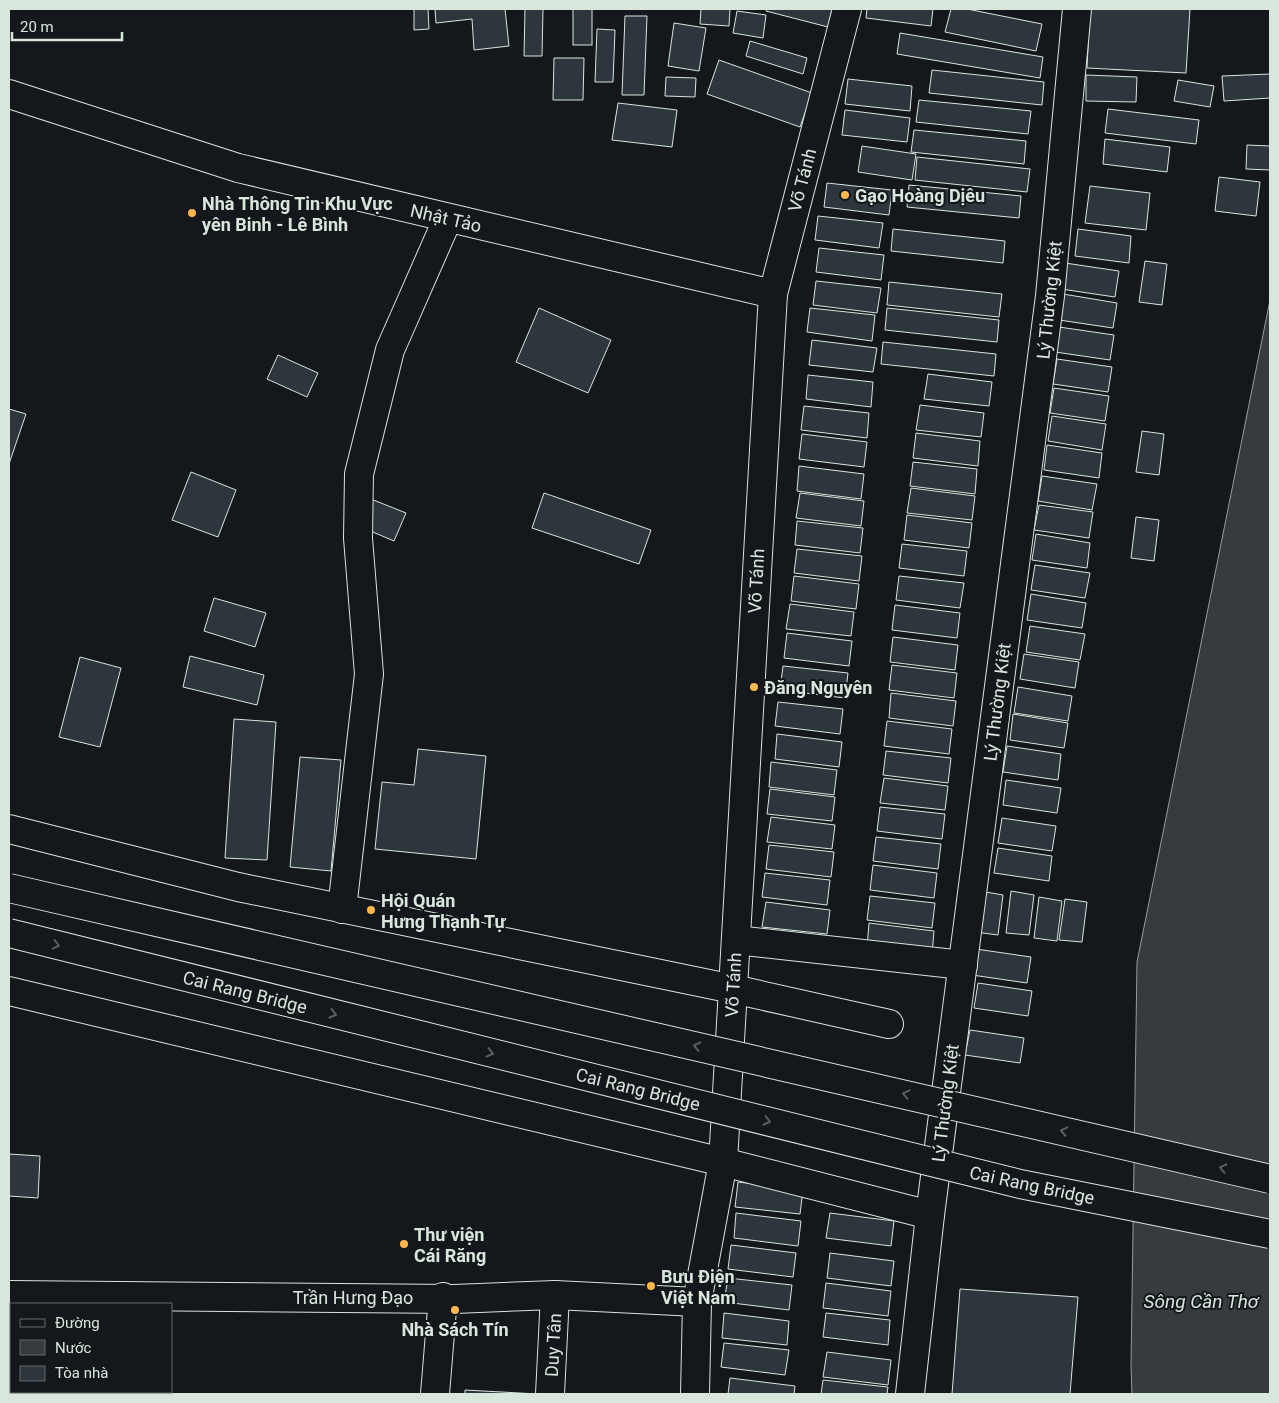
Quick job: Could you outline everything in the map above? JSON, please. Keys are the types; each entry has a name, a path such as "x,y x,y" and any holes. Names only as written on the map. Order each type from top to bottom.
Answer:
{"main road":[{"name":"Võ Tánh","path":"695,1394 697,1302 723,1162 773,294 847,9"},
{"name":"Lý Thường Kiệt","path":"910,1394 930,1215 1050,296 1077,9"},
{"name":"Nhật Tảo","path":"9,94 238,168 773,294"},
{"path":"342,909 369,674 358,538 359,474 390,350 448,218"},
{"path":"9,829 238,887 733,989 889,1024"},
{"path":"9,888 1270,1179"},
{"name":"Cai Rang Bridge","path":"9,934 1020,1184 1270,1234"},
{"path":"736,940 963,964"},
{"path":"9,991 723,1162 930,1215"},
{"name":"Trần Hưng Đạo","path":"9,1295 442,1297 454,1299 555,1295 697,1302"},
{"name":"Duy Tân","path":"550,1394 555,1295"},
{"path":"436,1394 442,1297"}],"water":[{"name":"Sông Cần Thơ","path":"1270,300 1270,1394 1132,1394 1137,962"}],"building":[{"path":"414,9 428,9 429,29 414,30"},
{"path":"435,9 505,9 509,46 474,50 472,19 436,23"},
{"path":"525,9 543,9 542,56 524,56"},
{"path":"573,9 592,9 592,45 573,45"},
{"path":"701,9 730,9 729,26 700,24"},
{"path":"767,9 832,9 828,27 766,11"},
{"path":"867,9 933,9 931,26 866,18"},
{"path":"951,9 967,9 1042,24 1036,51 945,32"},
{"path":"1090,9 1190,9 1186,73 1087,68"},
{"path":"737,11 766,15 763,38 733,33"},
{"path":"625,16 647,16 644,95 622,95"},
{"path":"674,23 706,28 699,71 668,66"},
{"path":"597,29 615,30 613,82 595,82"},
{"path":"900,33 1043,57 1040,78 897,54"},
{"path":"750,41 807,58 803,74 746,56"},
{"path":"554,58 584,58 583,100 553,100"},
{"path":"719,60 812,93 800,127 707,94"},
{"path":"932,70 1044,82 1042,105 929,93"},
{"path":"1270,74 1270,98 1224,101 1222,76"},
{"path":"1086,75 1137,77 1136,102 1086,101"},
{"path":"666,77 696,78 695,97 665,96"},
{"path":"848,79 912,86 910,111 845,104"},
{"path":"1178,80 1214,86 1210,107 1174,101"},
{"path":"919,100 1031,111 1028,134 916,122"},
{"path":"618,103 677,110 672,147 612,140"},
{"path":"1108,109 1199,120 1196,144 1105,133"},
{"path":"845,110 910,118 907,142 842,135"},
{"path":"914,130 1026,141 1024,164 911,152"},
{"path":"1105,139 1170,147 1167,172 1103,164"},
{"path":"1247,145 1270,146 1270,170 1246,169"},
{"path":"862,146 916,154 912,180 858,172"},
{"path":"917,157 1030,169 1027,192 915,180"},
{"path":"1219,177 1260,182 1256,216 1215,211"},
{"path":"827,183 892,190 889,215 824,207"},
{"path":"909,185 1021,196 1019,218 907,207"},
{"path":"1090,186 1150,193 1146,230 1085,223"},
{"path":"818,216 883,223 879,248 815,240"},
{"path":"893,229 1005,241 1003,263 891,251"},
{"path":"1078,229 1131,236 1129,263 1075,256"},
{"path":"819,248 884,255 881,280 816,272"},
{"path":"1145,261 1167,264 1162,305 1139,302"},
{"path":"1065,263 1119,271 1115,297 1061,289"},
{"path":"816,281 881,288 877,313 813,305"},
{"path":"889,282 1002,294 999,317 887,305"},
{"path":"1063,294 1117,303 1113,328 1059,320"},
{"path":"539,308 611,340 588,393 516,362"},
{"path":"810,308 875,315 872,341 807,332"},
{"path":"887,308 999,320 997,342 885,330"},
{"path":"1059,327 1114,335 1110,360 1055,352"},
{"path":"812,340 877,348 873,372 809,365"},
{"path":"883,342 996,354 994,376 881,364"},
{"path":"278,355 318,373 307,397 267,379"},
{"path":"1057,359 1112,367 1108,392 1053,384"},
{"path":"928,374 992,382 989,406 924,399"},
{"path":"808,375 873,382 871,407 806,399"},
{"path":"1054,388 1109,396 1105,421 1050,413"},
{"path":"920,405 984,413 981,437 916,430"},
{"path":"804,406 869,413 867,438 801,430"},
{"path":"9,409 26,414 9,464"},
{"path":"1052,416 1106,424 1102,450 1048,441"},
{"path":"1142,431 1164,434 1159,475 1136,472"},
{"path":"916,433 980,441 978,466 913,458"},
{"path":"802,434 867,442 864,467 799,459"},
{"path":"1047,445 1102,453 1099,478 1044,470"},
{"path":"913,462 977,469 975,494 910,486"},
{"path":"799,466 864,474 861,499 797,491"},
{"path":"191,472 236,490 218,537 172,520"},
{"path":"1042,476 1097,484 1092,510 1038,501"},
{"path":"911,488 975,496 972,520 907,513"},
{"path":"544,493 651,530 639,564 532,528"},
{"path":"800,493 864,501 861,526 796,518"},
{"path":"366,497 406,513 394,541 354,524"},
{"path":"1039,505 1093,512 1089,538 1034,530"},
{"path":"907,515 972,523 969,548 904,540"},
{"path":"1136,517 1159,520 1154,561 1131,558"},
{"path":"797,521 863,528 860,553 795,545"},
{"path":"1036,534 1090,543 1087,568 1032,560"},
{"path":"902,544 967,551 964,576 899,568"},
{"path":"797,549 862,556 859,581 794,573"},
{"path":"1035,565 1090,573 1085,598 1031,590"},
{"path":"794,576 859,584 856,609 791,601"},
{"path":"899,576 964,583 960,608 896,600"},
{"path":"1031,594 1086,603 1082,628 1027,620"},
{"path":"214,598 266,613 255,647 204,631"},
{"path":"790,604 854,612 851,636 786,629"},
{"path":"895,605 960,613 957,638 892,630"},
{"path":"1030,626 1085,634 1080,660 1026,652"},
{"path":"787,633 852,641 849,666 784,658"},
{"path":"893,637 958,645 955,670 890,662"},
{"path":"1024,654 1079,662 1075,688 1020,679"},
{"path":"190,656 264,675 257,705 183,687"},
{"path":"80,657 121,668 100,747 59,737"},
{"path":"892,665 957,673 954,698 889,690"},
{"path":"783,666 848,673 845,698 780,690"},
{"path":"1018,687 1072,696 1068,721 1014,713"},
{"path":"891,693 956,701 953,726 889,718"},
{"path":"778,702 843,709 840,734 775,726"},
{"path":"1013,714 1068,723 1064,748 1010,740"},
{"path":"234,719 276,722 267,860 225,858"},
{"path":"887,721 952,729 949,754 884,746"},
{"path":"777,734 842,742 839,767 775,759"},
{"path":"1007,746 1061,754 1058,780 1003,772"},
{"path":"418,749 486,756 476,859 375,849 382,782 414,785"},
{"path":"886,751 951,758 948,783 883,775"},
{"path":"300,757 341,760 331,871 290,867"},
{"path":"771,762 837,770 834,795 769,787"},
{"path":"884,778 948,786 945,810 880,803"},
{"path":"1006,780 1061,788 1057,813 1003,805"},
{"path":"770,789 835,797 832,821 767,814"},
{"path":"880,807 945,814 942,839 877,831"},
{"path":"771,817 835,825 832,849 767,842"},
{"path":"1002,818 1056,826 1052,851 998,843"},
{"path":"876,837 941,844 938,869 873,861"},
{"path":"769,845 834,852 831,877 766,869"},
{"path":"998,848 1052,856 1049,881 994,873"},
{"path":"873,865 937,873 934,898 870,890"},
{"path":"765,873 830,880 827,905 762,897"},
{"path":"980,891 1003,895 998,935 975,932"},
{"path":"1011,891 1034,895 1029,935 1006,933"},
{"path":"870,896 935,903 932,928 867,920"},
{"path":"1039,897 1062,901 1057,941 1034,938"},
{"path":"1065,899 1087,902 1082,942 1059,940"},
{"path":"766,902 830,910 827,934 762,927"},
{"path":"869,923 934,931 932,955 867,948"},
{"path":"976,949 1031,957 1027,983 972,975"},
{"path":"978,983 1032,991 1028,1016 974,1008"},
{"path":"970,1030 1024,1038 1020,1063 965,1055"},
{"path":"9,1154 40,1156 38,1198 9,1196"},
{"path":"738,1182 803,1190 800,1214 735,1207"},
{"path":"736,1213 801,1221 798,1246 734,1238"},
{"path":"830,1213 894,1221 891,1246 826,1238"},
{"path":"731,1245 796,1253 793,1277 728,1269"},
{"path":"830,1253 894,1261 891,1286 827,1278"},
{"path":"728,1278 792,1285 789,1310 724,1302"},
{"path":"826,1283 891,1291 888,1316 823,1308"},
{"path":"960,1289 1078,1297 1070,1394 952,1394"},
{"path":"724,1313 789,1321 787,1345 722,1338"},
{"path":"826,1313 890,1320 888,1345 823,1337"},
{"path":"724,1343 789,1350 785,1375 721,1367"},
{"path":"827,1352 891,1360 888,1385 823,1377"},
{"path":"730,1378 795,1386 794,1394 728,1394"},
{"path":"823,1380 888,1387 887,1394 821,1394"},
{"path":"465,1390 538,1394 465,1394"}],"place":[{"name":"Gạo Hoàng Dịêu","path":"845,195"},
{"name":"Nhà Thông Tin Khu Vực yên Binh - Lê Bình","path":"192,213"},
{"name":"Đăng Nguyên","path":"754,687"},
{"name":"Hội Quán Hưng Thạnh Tự","path":"371,910"},
{"name":"Thư viện Cái Răng","path":"404,1244"},
{"name":"Bưu Điện Việt Nam","path":"651,1286"},
{"name":"Nhà Sách Tín","path":"455,1310"}]}
